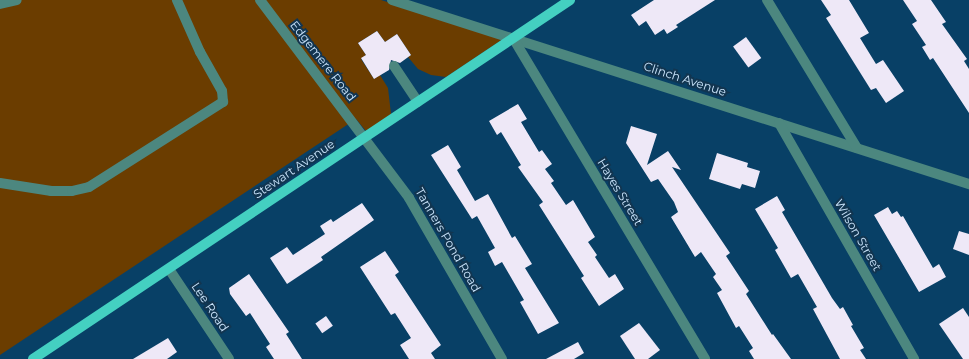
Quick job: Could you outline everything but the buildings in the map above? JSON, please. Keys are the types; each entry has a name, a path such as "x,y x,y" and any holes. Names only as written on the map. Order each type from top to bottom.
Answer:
{"main road":[{"name":"Stewart Avenue","path":"33,359 513,38 560,3 570,0"}],"street":[{"path":"1,5 17,0"},
{"path":"0,183 51,191 72,191 89,187 223,102 222,91 200,52 177,0"},
{"name":"Edgemere Road","path":"260,0 366,137"},
{"name":"Clinch Avenue","path":"392,0 969,184"},
{"path":"768,0 857,148"},
{"name":"Hayes Street","path":"513,38 705,359"},
{"path":"394,66 418,102"},
{"name":"Wilson Street","path":"779,124 914,359"},
{"name":"Tanners Pond Road","path":"366,137 409,198 502,359"},
{"name":"Lee Road","path":"169,269 229,359"}],"shaded area":[{"path":"0,0 381,0 503,39 446,77 431,75 418,69 408,57 411,55 397,34 385,42 377,31 358,43 366,55 361,59 374,79 380,75 388,88 391,114 366,131 356,119 0,355"}]}
